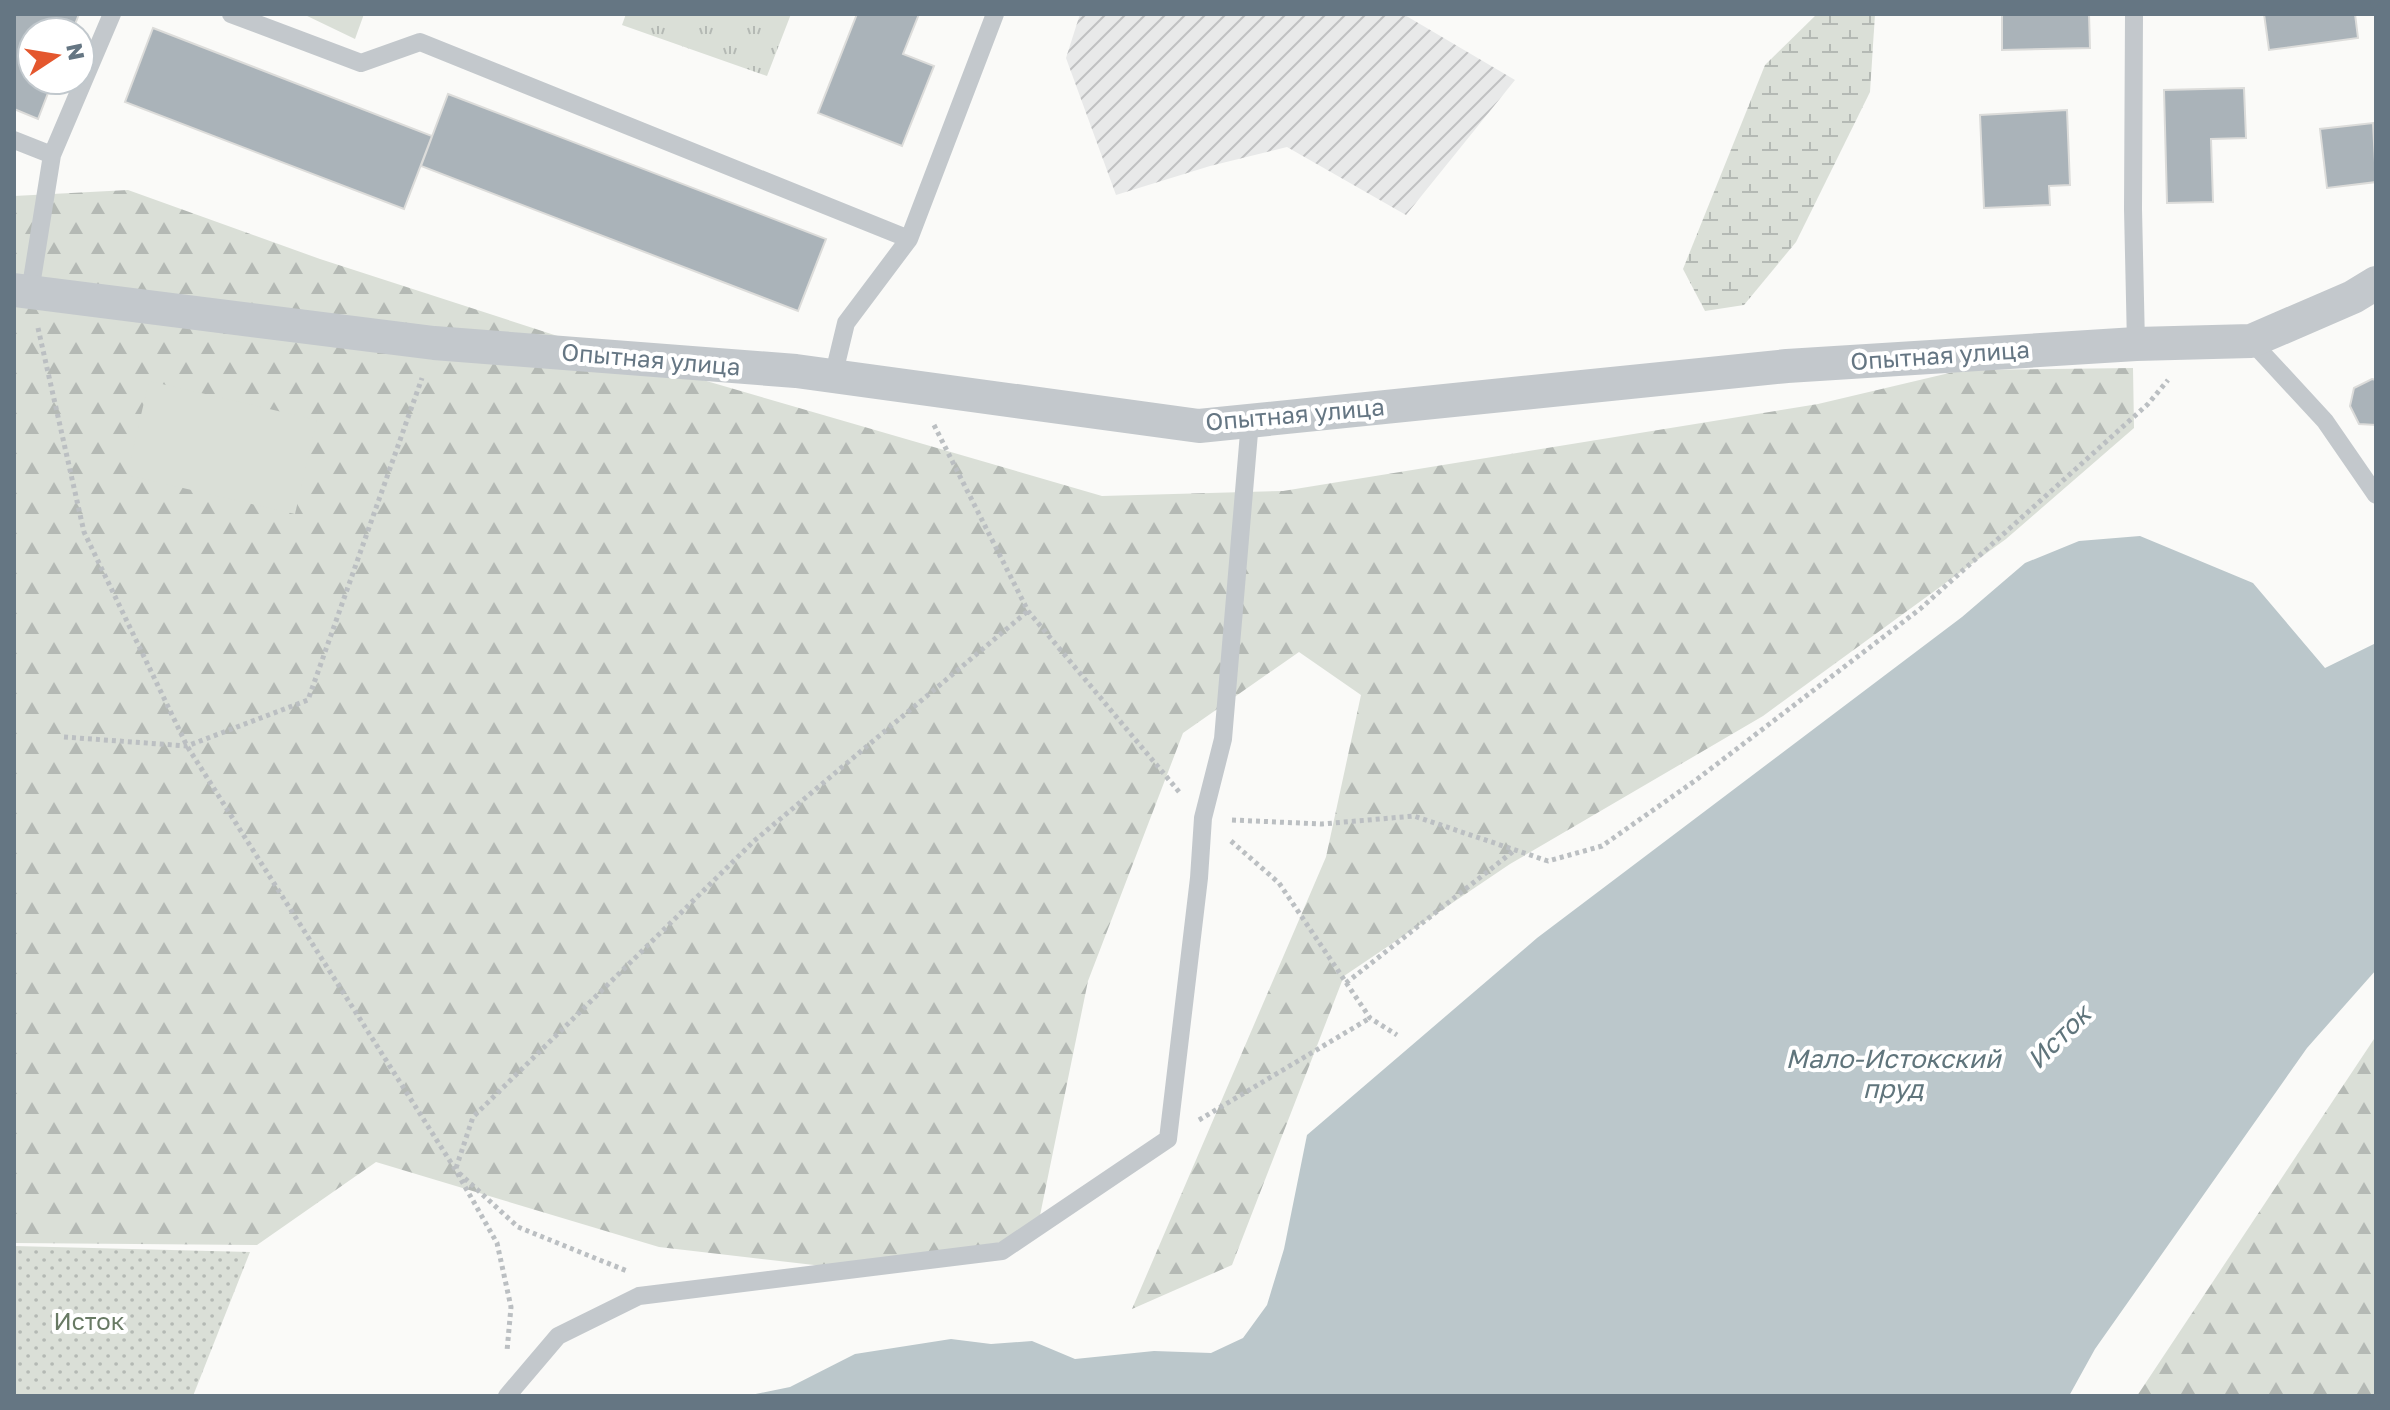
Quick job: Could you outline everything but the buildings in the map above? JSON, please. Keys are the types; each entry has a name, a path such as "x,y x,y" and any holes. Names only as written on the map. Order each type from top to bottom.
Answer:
{"street":[{"name":"Опытная улица","path":"22,291 434,343 833,377 1199,426 1787,366 2136,344 2251,341 2353,297 2376,283"}],"lane":[{"path":"22,291 52,155 112,14"},
{"path":"231,14 361,63 420,42 909,239"},
{"path":"833,377 846,323 909,239 995,14"},
{"path":"2134,14 2136,344"},
{"path":"14,140 52,155"},
{"path":"2251,341 2325,421 2376,495"},
{"path":"507,1396 558,1336 639,1296 1002,1251 1168,1139 1199,878 1203,818 1223,739 1250,421"}],"path":[{"path":"22,291 84,532 187,746 455,1169 497,1243 511,1307 506,1366"},
{"path":"1203,818 1322,824 1414,816 1548,861 1602,846 1696,780 1920,609 2148,404 2198,342"},
{"path":"64,737 187,746 308,700 434,343"},
{"path":"916,388 1028,611 1173,786 1203,818 1279,883 1370,1018 1397,1035"},
{"path":"455,1169 473,1117 754,841 1028,611"},
{"path":"1346,983 1516,850"},
{"path":"1168,1139 1370,1018"},
{"path":"455,1169 518,1227 628,1271 639,1296"}],"shaded area":[{"path":"1080,14 1403,14 1515,80 1406,215 1287,147 1210,166 1116,195 1066,58"}],"green space":[{"path":"303,14 364,14 355,39"},
{"path":"626,14 791,14 767,76 622,25"},
{"path":"1817,14 1875,14 1870,92 1796,242 1744,305 1705,311 1683,269 1765,65"},
{"path":"128,190 320,259 610,353 1102,496 1283,491 1818,404 1962,370 2133,368 2134,428 2006,539 1763,716 1510,864 1344,976 1232,1265 1132,1309 1326,857 1361,695 1299,652 1183,733 1088,981 1036,1235 866,1271 659,1247 376,1162 257,1245 14,1243 14,196"},
{"path":"149,381 317,420 295,514 127,475"},
{"path":"2376,1036 2376,1396 2137,1396"},
{"name":"Исток","path":"14,1246 250,1252 193,1396 14,1396"}],"water":[{"name":"Мало-Истокский пруд","path":"2140,536 2253,583 2325,668 2376,643 2376,970 2307,1048 2095,1349 2069,1396 746,1396 790,1387 855,1354 951,1339 991,1344 1032,1341 1075,1359 1154,1351 1211,1353 1243,1338 1267,1305 1284,1249 1307,1135 1537,938 1962,617 2025,563 2079,541"}]}
